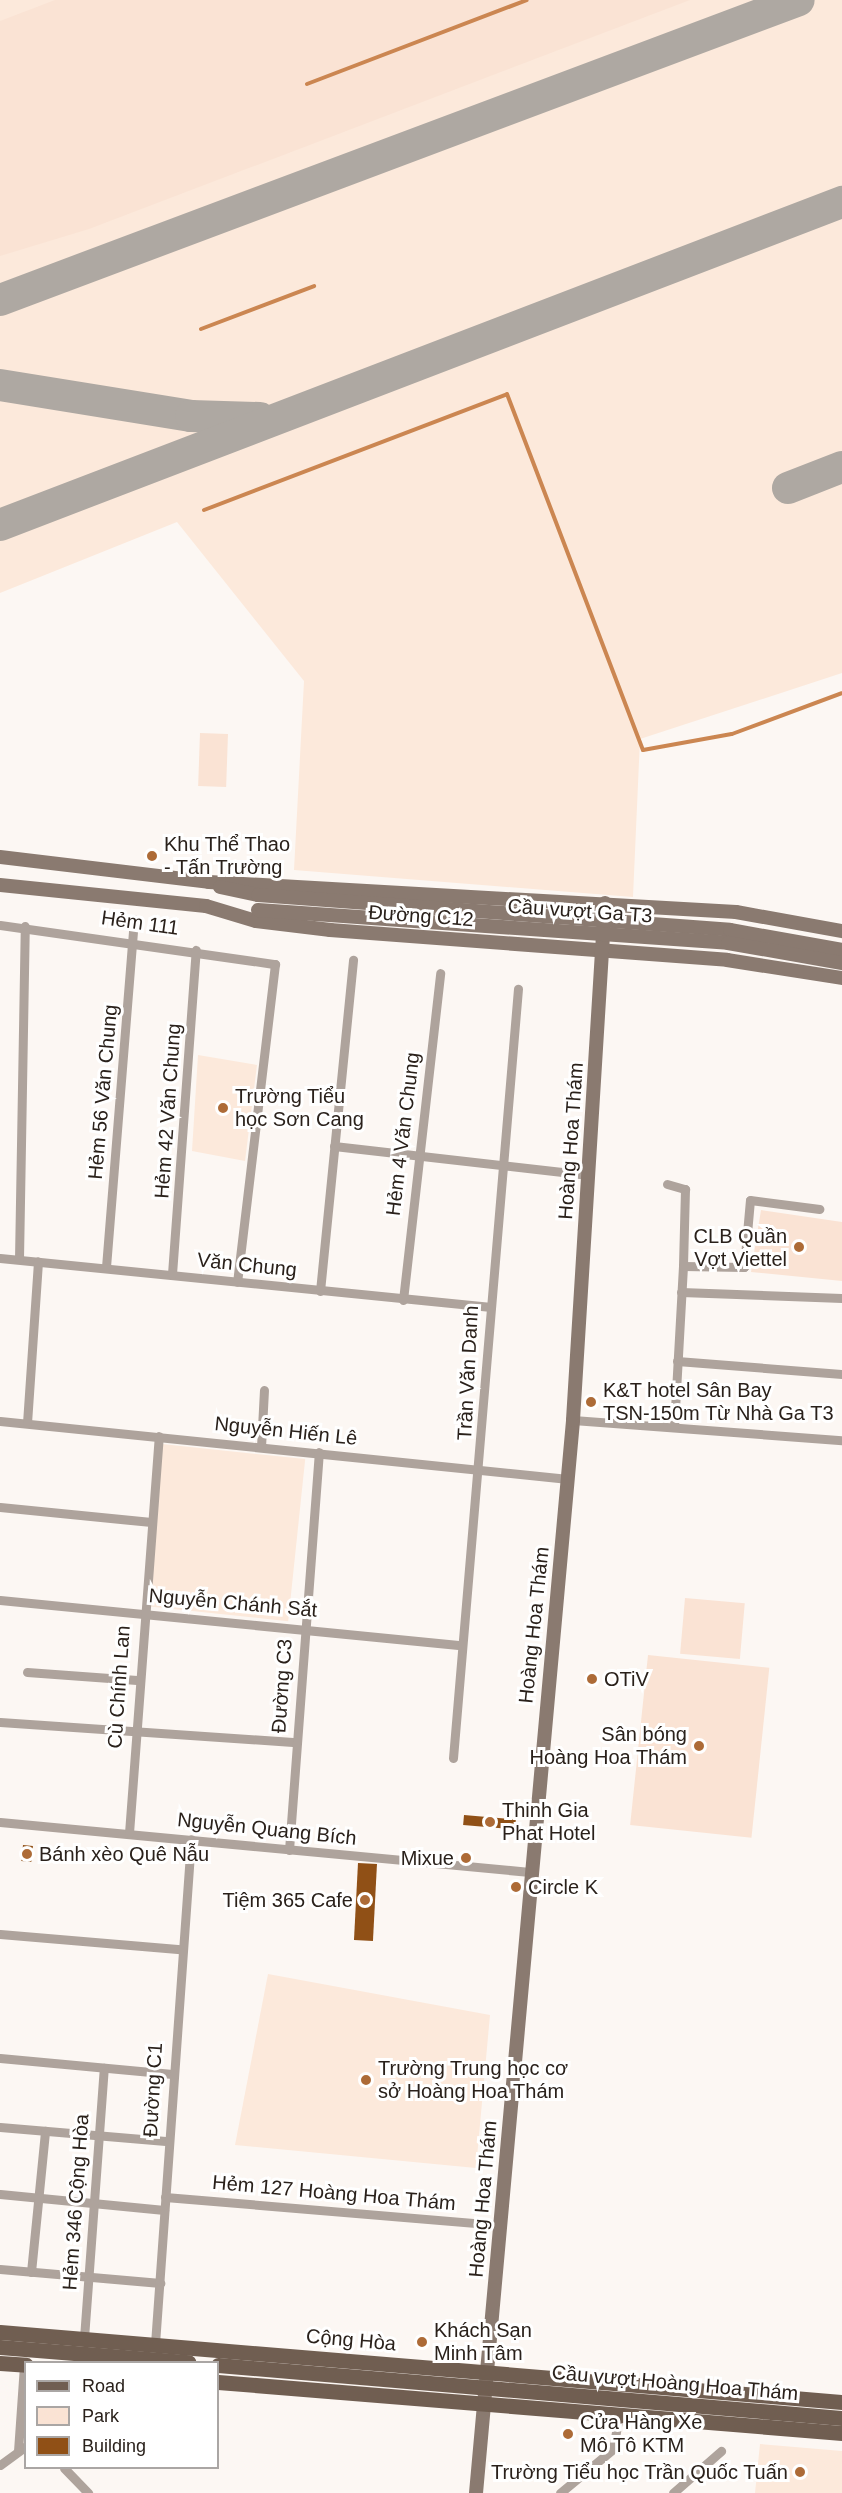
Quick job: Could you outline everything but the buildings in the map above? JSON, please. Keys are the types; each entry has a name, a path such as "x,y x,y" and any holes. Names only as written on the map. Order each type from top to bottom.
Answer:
{"main road":[{"name":"Đường C12","path":"0,857 209,882 736,912 842,931"},
{"name":"Cầu vượt Ga T3","path":"209,882 258,895 730,930 842,950"},
{"name":"Đường C12","path":"0,885 206,906 256,921 330,930 603,948 842,978"},
{"name":"Hoàng Hoa Thám","path":"476,2493 530,1872 573,1420 605,903"},
{"name":"Cầu vượt Ga T3","path":"206,906 728,943 842,963"},
{"name":"Cộng Hòa","path":"0,2332 842,2402"},
{"path":"0,2347 175,2361"},
{"path":"0,2363 24,2365"},
{"name":"Cầu vượt Hoàng Hoa Thám","path":"219,2365 842,2418"},
{"path":"399,2398 402,2365"},
{"path":"567,2411 569,2379"},
{"path":"219,2382 842,2433"}],"street":[{"name":"Hẻm 56 Văn Chung","path":"106,1268 134,919"},
{"name":"Hẻm 111","path":"0,925 134,940 275,964 237,1282"},
{"path":"19,1259 25,926"},
{"name":"Hẻm 42 Văn Chung","path":"172,1274 196,950"},
{"path":"320,1291 353,960"},
{"name":"Hẻm 4 Văn Chung","path":"403,1300 440,973"},
{"name":"Trần Văn Danh","path":"453,1758 461,1646 481,1469 489,1307 518,989"},
{"path":"334,1146 588,1175"},
{"path":"667,1184 685,1189 674,1427"},
{"path":"683,1266 744,1267 750,1200 819,1209"},
{"name":"Văn Chung","path":"0,1257 489,1307"},
{"path":"27,1423 38,1261"},
{"path":"681,1293 842,1298"},
{"path":"676,1360 842,1374"},
{"path":"261,1447 264,1390"},
{"name":"Nguyễn Hiến Lê","path":"0,1420 568,1479"},
{"path":"573,1420 842,1440"},
{"name":"Cù Chính Lan","path":"129,1833 142,1613 159,1436"},
{"name":"Đường C3","path":"289,1850 319,1452"},
{"path":"0,1507 151,1522"},
{"name":"Nguyễn Chánh Sắt","path":"0,1600 304,1628 461,1646"},
{"path":"27,1672 137,1680"},
{"path":"0,1722 296,1742"},
{"name":"Nguyễn Quang Bích","path":"0,1822 530,1872"},
{"name":"Đường C1","path":"154,2344 160,2283 180,1949 191,1839"},
{"path":"0,1934 180,1949"},
{"path":"0,2058 172,2074"},
{"name":"Hẻm 346 Cộng Hòa","path":"84,2338 104,2067"},
{"path":"0,2127 168,2141"},
{"path":"32,2272 45,2131"},
{"path":"0,2194 164,2210"},
{"name":"Hẻm 127 Hoàng Hoa Thám","path":"165,2198 500,2225"},
{"path":"0,2269 160,2283"},
{"path":"0,2465 22,2448 24,2386"},
{"path":"560,2493 613,2449 619,2415"},
{"path":"673,2493 721,2451"},
{"path":"65,2469 88,2493"}],"shaded area":[{"path":"0,0 842,0 842,673 640,739 633,897 294,870 304,681 177,522 0,593"},
{"name":"Trường Tiểu học Sơn Cang","path":"198,1055 257,1065 245,1161 192,1151"},
{"path":"162,1444 305,1459 288,1621 145,1606"},
{"name":"Trường Trung học cơ sở Hoàng Hoa Thám","path":"268,1974 490,2015 476,2168 235,2145"},
{"name":"Trường Tiểu học Trần Quốc Tuấn","path":"760,2444 842,2451 842,2493 755,2493"}],"green space":[{"path":"55,0 690,0 89,229 0,256 0,21"},
{"path":"200,733 228,734 226,787 198,786"},
{"name":"CLB Quần Vợt Viettel","path":"761,1210 842,1222 842,1281 751,1272"},
{"path":"685,1598 745,1603 740,1659 680,1654"},
{"name":"Sân bóng Hoàng Hoa Thám","path":"648,1655 769,1668 751,1838 630,1825"}],"waterway":[{"path":"307,84 527,0"},
{"path":"201,329 314,286"},
{"path":"204,510 507,394 643,750 732,734 842,693"}],"taxiway":[{"path":"0,300 799,0"},
{"path":"0,525 842,202"},
{"path":"0,385 191,416 260,418"},
{"path":"788,488 842,467"}],"place":[{"name":"Khu Thể Thao - Tấn Trường","path":"152,856"},
{"name":"Trường Tiểu học Sơn Cang","path":"223,1108"},
{"name":"CLB Quần Vợt Viettel","path":"799,1247"},
{"name":"K&T hotel Sân Bay TSN-150m Từ Nhà Ga T3","path":"591,1402"},
{"name":"OTiV","path":"592,1679"},
{"name":"Sân bóng Hoàng Hoa Thám","path":"699,1746"},
{"name":"Thinh Gia Phat Hotel","path":"490,1822"},
{"name":"Bánh xèo Quê Nẫu","path":"27,1854"},
{"name":"Mixue","path":"466,1858"},
{"name":"Circle K","path":"516,1887"},
{"name":"Tiệm 365 Cafe","path":"365,1900"},
{"name":"Trường Trung học cơ sở Hoàng Hoa Thám","path":"366,2080"},
{"name":"Khách Sạn Minh Tâm","path":"422,2342"},
{"name":"Cửa Hàng Xe Mô Tô KTM","path":"568,2434"},
{"name":"Trường Tiểu học Trần Quốc Tuấn","path":"800,2472"}]}
